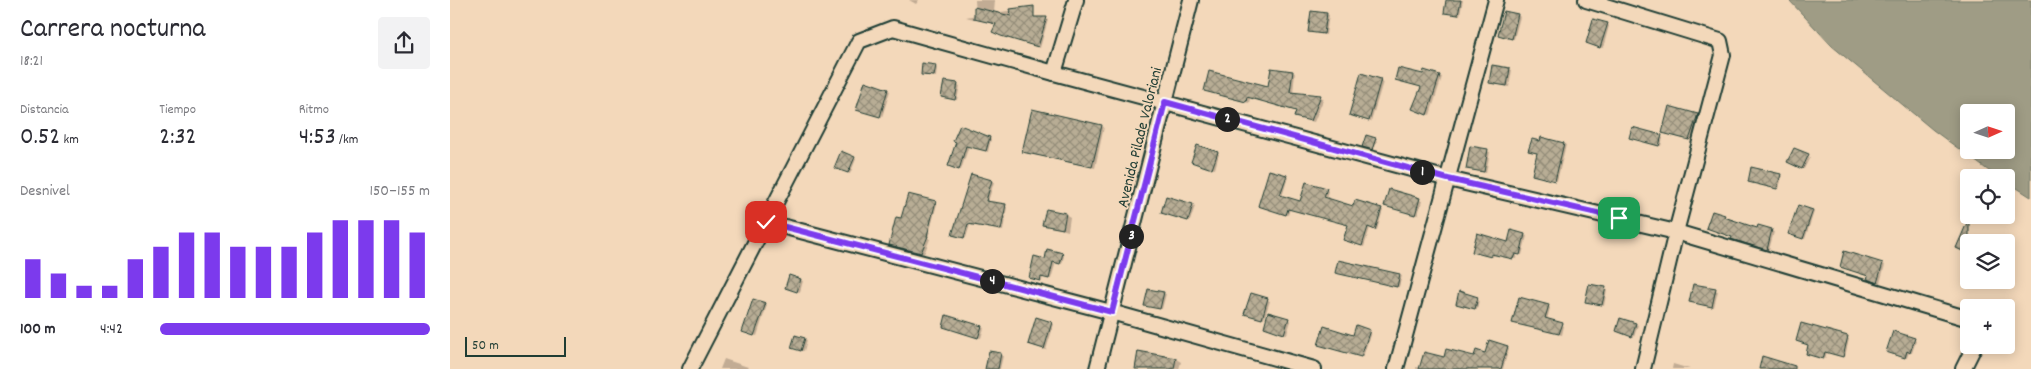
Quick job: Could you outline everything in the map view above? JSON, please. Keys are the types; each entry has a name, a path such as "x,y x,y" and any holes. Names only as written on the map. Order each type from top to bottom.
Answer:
{"street":[{"path":"1054,73 1076,0"},
{"name":"Avenida Pilade Valoriani","path":"1097,369 1192,0"},
{"path":"1396,369 1496,0"},
{"path":"1586,0 1720,41 1723,55 1676,232 1643,369"},
{"path":"690,369 859,41 892,28 1448,179 1676,232 1960,315"},
{"path":"766,222 1112,312 1314,369"},
{"path":"1964,369 1972,354"}],"shaded area":[{"path":"1789,0 2031,0 2031,197 2015,187 2015,169 1986,169 1973,159 2015,159 2015,104 1960,104 1960,150 1933,130 1832,46"}],"building":[{"path":"1446,0 1461,0 1458,15 1444,13"},
{"path":"1034,6 1034,17 1047,17 1038,47 1001,36 992,32 996,24 974,19 974,7 1011,16 1010,9"},
{"path":"1311,11 1327,13 1324,34 1308,32"},
{"path":"1504,11 1518,14 1512,39 1498,35"},
{"path":"1593,19 1608,23 1600,48 1586,43"},
{"path":"922,63 936,65 934,76 921,75"},
{"path":"1492,65 1510,68 1507,86 1489,83"},
{"path":"1271,68 1293,71 1290,92 1321,95 1311,121 1294,117 1296,111 1247,97 1246,102 1204,91 1209,71 1268,86"},
{"path":"1398,68 1423,74 1424,70 1440,75 1427,115 1412,109 1421,87 1395,80"},
{"path":"1361,73 1381,79 1369,121 1349,115"},
{"path":"865,81 888,89 880,117 856,110"},
{"path":"944,81 958,83 955,100 941,97"},
{"path":"1669,106 1698,114 1689,140 1662,133"},
{"path":"1032,109 1102,125 1092,167 1022,152"},
{"path":"960,125 990,137 986,151 966,146 959,170 948,166 956,142 953,141"},
{"path":"1632,127 1662,135 1659,146 1629,138"},
{"path":"1366,135 1376,138 1372,150 1362,147"},
{"path":"1541,137 1564,143 1555,181 1532,175 1537,153 1528,151 1532,139 1540,141"},
{"path":"1197,145 1218,152 1212,169 1191,162"},
{"path":"1470,146 1488,149 1484,172 1466,169"},
{"path":"1794,148 1809,154 1802,169 1787,162"},
{"path":"841,151 855,157 848,173 834,168"},
{"path":"1751,167 1781,174 1777,189 1748,182"},
{"path":"1269,170 1287,175 1280,195 1300,201 1306,182 1327,188 1324,197 1353,206 1355,200 1382,208 1375,230 1368,227 1362,246 1343,240 1348,225 1288,209 1286,215 1258,206"},
{"path":"971,174 992,180 986,201 1006,204 1001,230 968,224 964,238 952,235"},
{"path":"1389,189 1420,198 1415,215 1384,206"},
{"path":"908,194 936,201 928,236 921,253 889,245 896,217 901,218"},
{"path":"1166,196 1193,204 1188,221 1161,213"},
{"path":"1798,205 1813,210 1803,239 1788,234"},
{"path":"1046,209 1066,213 1063,229 1042,225"},
{"path":"1712,211 1757,228 1758,225 1772,229 1767,250 1731,239 1732,237 1706,228"},
{"path":"1966,224 1969,224 1969,234 1962,234"},
{"path":"1511,230 1525,234 1520,255 1515,254 1513,259 1491,254 1491,257 1472,252 1477,233 1508,242"},
{"path":"1960,239 1960,250 1956,248"},
{"path":"1047,249 1063,253 1060,264 1053,262 1049,279 1041,277 1040,281 1029,278 1034,256 1045,259"},
{"path":"1844,251 1883,263 1877,283 1867,279 1868,276 1840,267"},
{"path":"1338,260 1400,274 1397,287 1335,273"},
{"path":"789,275 801,279 797,292 785,288"},
{"path":"1589,284 1606,287 1602,305 1585,302"},
{"path":"1693,284 1716,288 1712,307 1689,302"},
{"path":"1148,289 1164,292 1160,309 1144,306"},
{"path":"1459,291 1478,297 1475,309 1456,304"},
{"path":"1251,293 1268,298 1262,319 1244,314"},
{"path":"1519,297 1549,305 1545,318 1563,323 1559,334 1512,323"},
{"path":"753,299 766,303 754,336 742,332"},
{"path":"1268,312 1289,318 1284,334 1264,327"},
{"path":"946,315 982,326 978,338 943,327"},
{"path":"1036,317 1052,322 1044,349 1028,344"},
{"path":"1620,318 1636,323 1632,337 1616,331"},
{"path":"1801,323 1848,336 1843,357 1825,352 1823,359 1806,354 1808,345 1796,341"},
{"path":"1356,325 1370,330 1361,357 1318,345 1324,326 1353,335"},
{"path":"1893,331 1915,338 1910,353 1907,351 1905,358 1886,352"},
{"path":"795,335 805,338 801,351 791,348"},
{"path":"1489,340 1508,346 1501,369 1419,369 1424,352 1444,357 1446,349 1474,356 1476,350 1485,353"},
{"path":"989,351 1001,353 998,369 985,369"},
{"path":"1138,351 1176,358 1174,369 1135,369"},
{"path":"1762,356 1795,366 1795,369 1759,369"}],"route":[{"path":"766,222 1112,312 1165,102 1448,179 1619,218"}]}
